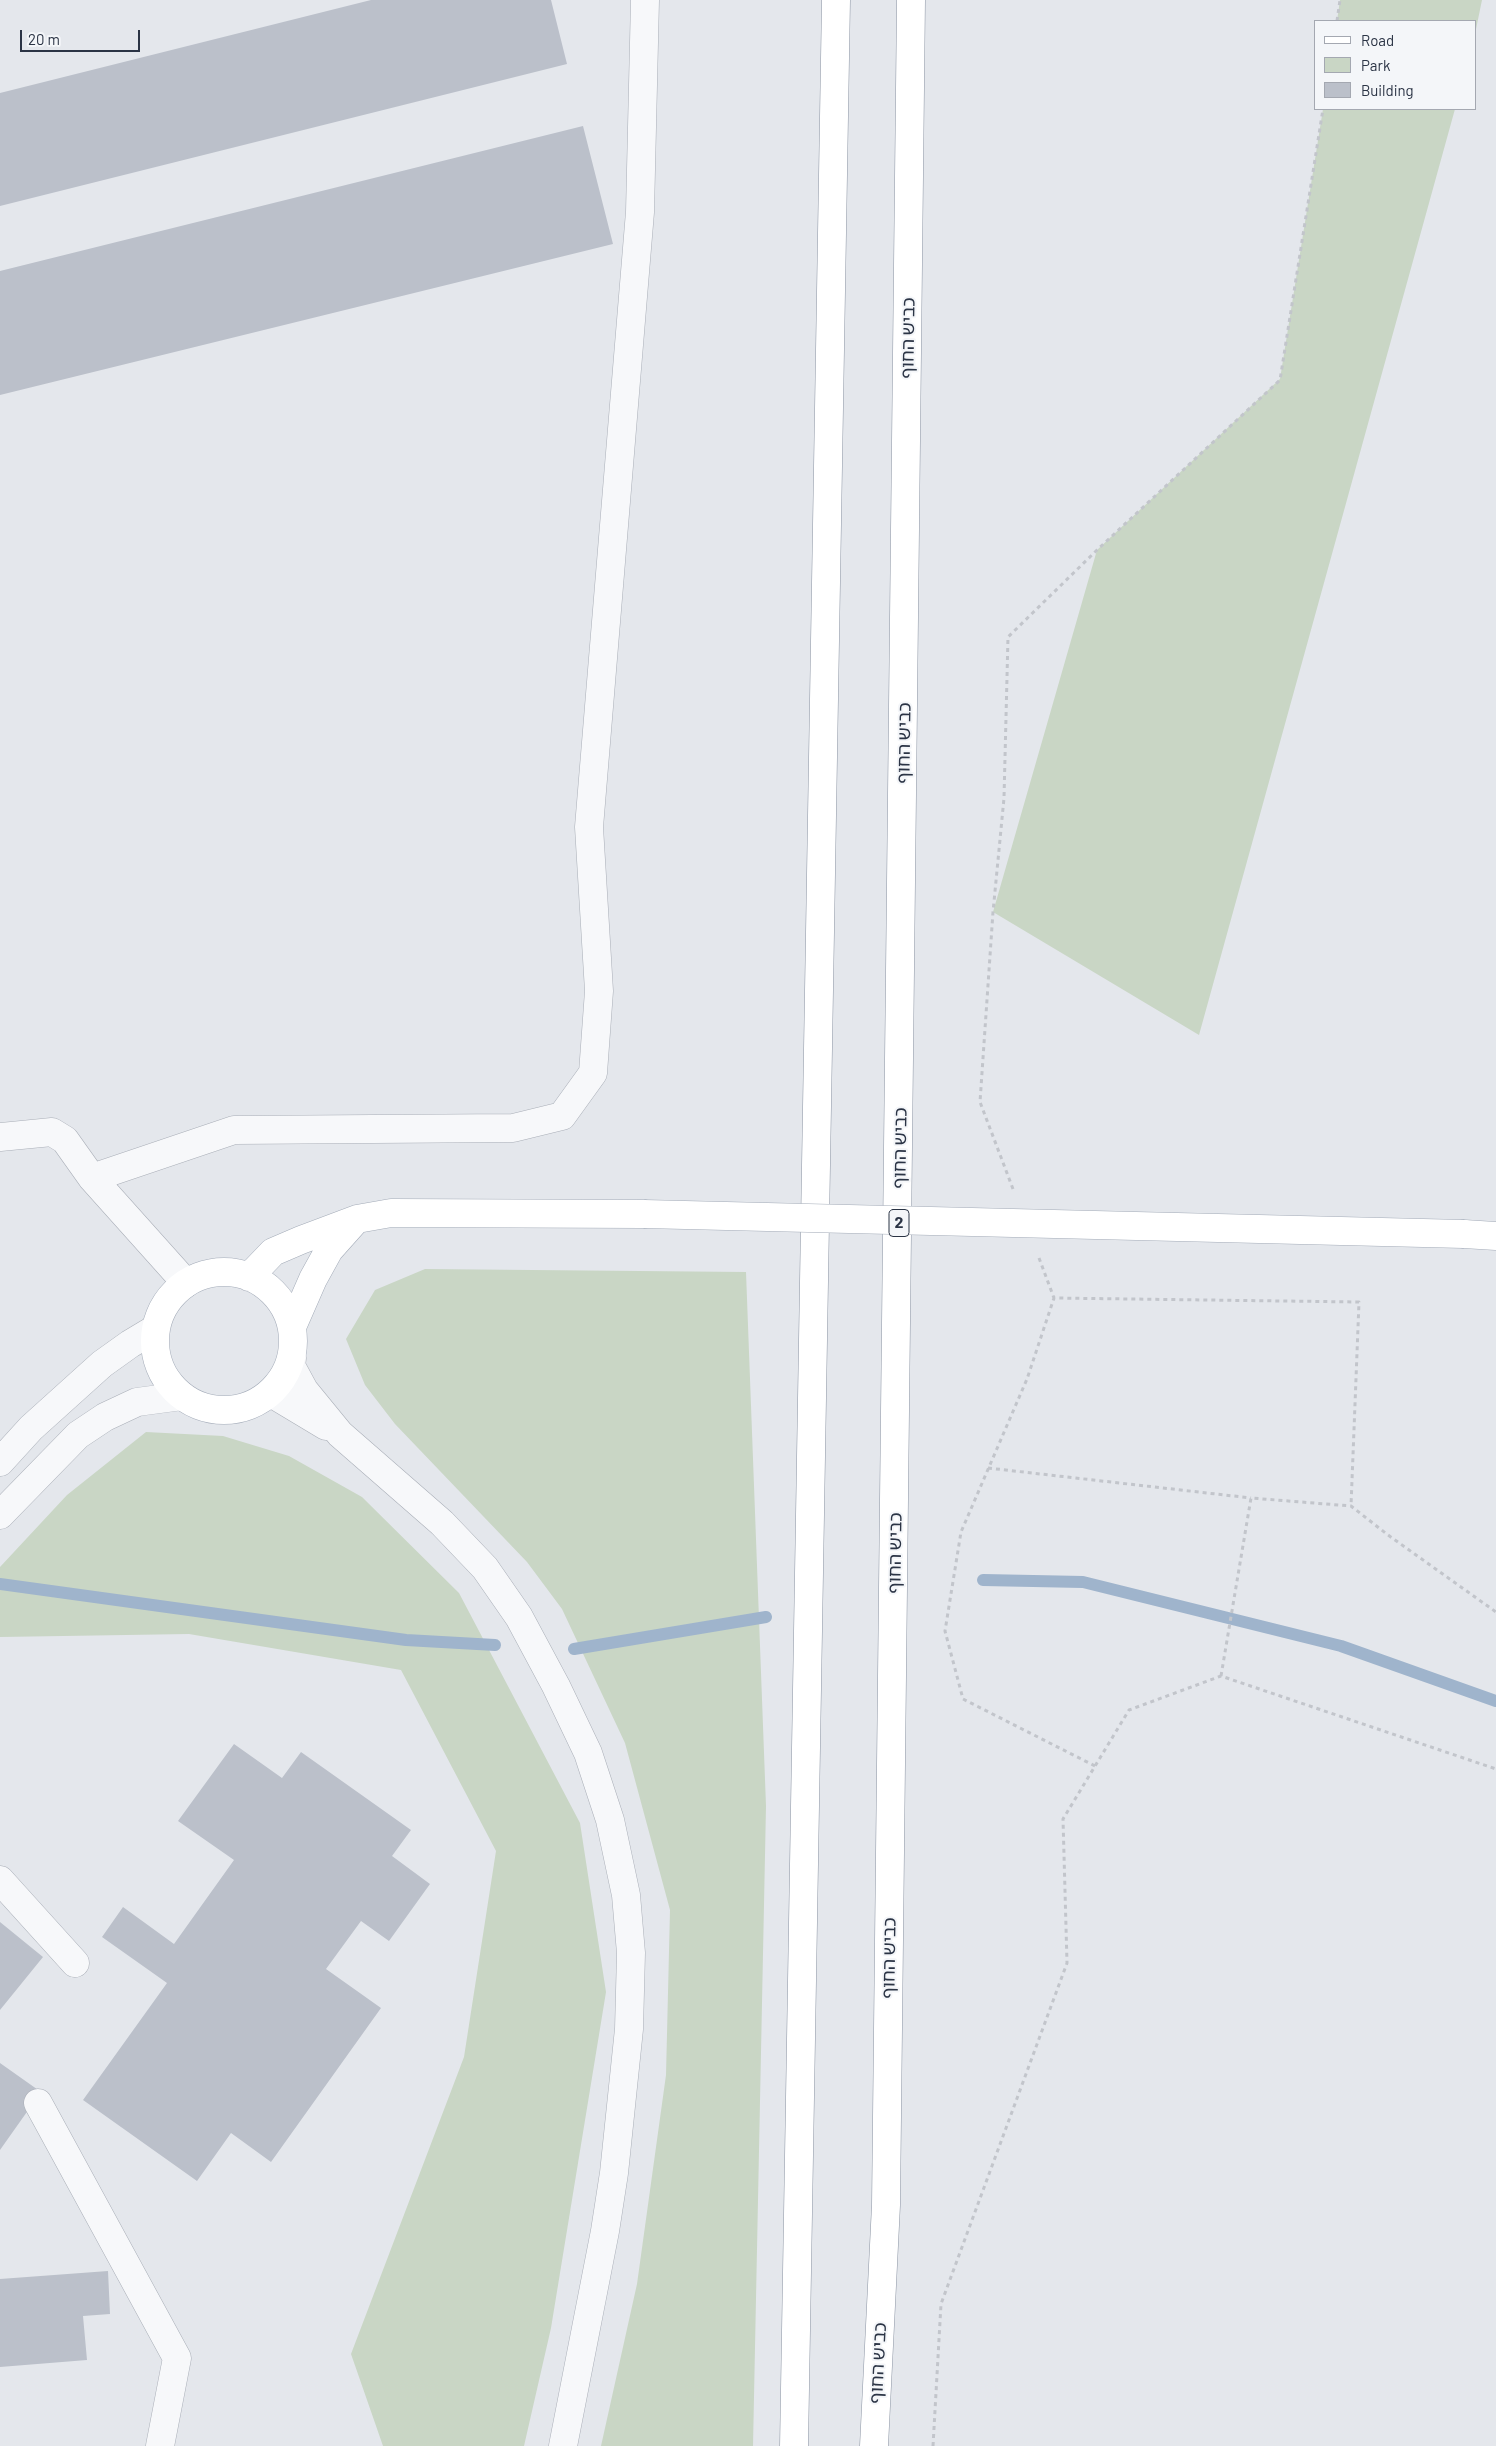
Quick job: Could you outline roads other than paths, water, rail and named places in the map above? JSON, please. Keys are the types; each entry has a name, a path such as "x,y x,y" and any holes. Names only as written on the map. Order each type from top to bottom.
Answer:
{"main road":[{"path":"794,2446 836,0"},
{"name":"כביש החוף","path":"874,2446 887,2166 911,0"},
{"path":"248,1277 273,1252 357,1219 391,1213 644,1214 1496,1236"},
{"path":"292,1327 313,1279 329,1250 357,1219"},
{"path":"227,1272 248,1277 264,1285 277,1296 287,1311 292,1327 292,1358 284,1377 271,1393 251,1406 227,1411 204,1408 182,1396 168,1383 159,1367 155,1349 155,1329 161,1311 172,1296 186,1283 206,1274 227,1272"}],"street":[{"path":"92,1178 234,1130 513,1128 562,1116 593,1073 599,991 589,828 640,212 645,0"},
{"path":"0,1137 52,1132 65,1140 92,1178 186,1283"},
{"path":"0,1462 31,1428 102,1364 155,1329"},
{"path":"292,1358 291,1366 304,1390 340,1434 442,1523 485,1568 519,1617 556,1686 588,1753 610,1820 626,1895 631,1953 629,2029 614,2173 588,2323 563,2446"},
{"path":"271,1393 340,1434"},
{"path":"0,1516 78,1435 105,1417 137,1402 182,1396"},
{"path":"0,1880 76,1963"},
{"path":"38,2103 177,2358 160,2446"}],"waterway":[{"path":"983,1580 1083,1582 1341,1646 1496,1701"},
{"path":"0,1584 406,1640 495,1645"},
{"path":"574,1649 766,1617"}]}
